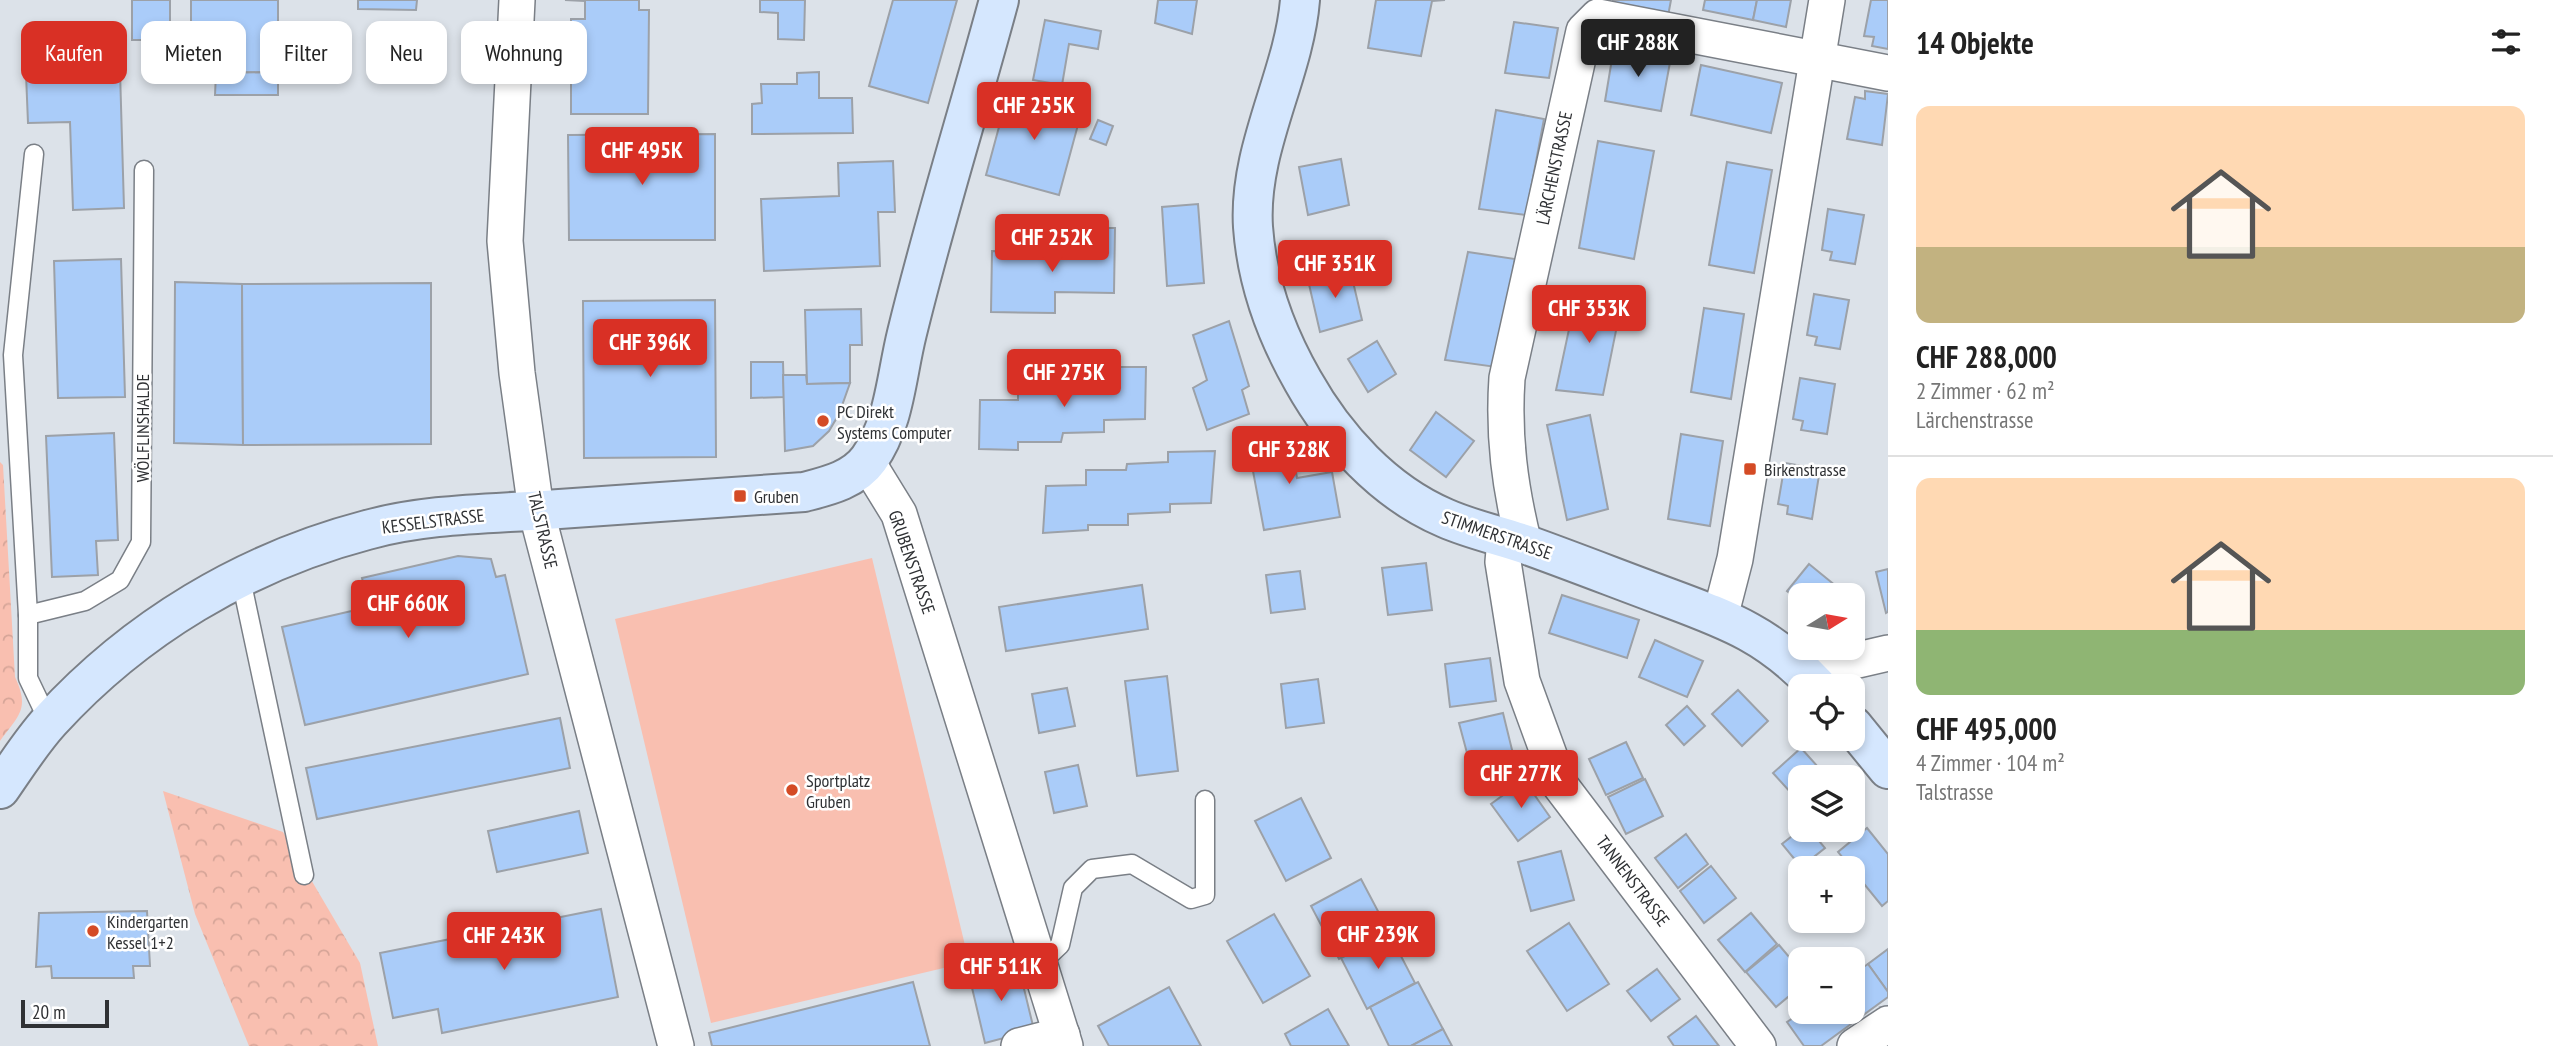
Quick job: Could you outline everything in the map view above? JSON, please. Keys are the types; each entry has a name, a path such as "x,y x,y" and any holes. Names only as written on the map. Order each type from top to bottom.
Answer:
{"street":[{"name":"TALSTRASSE","path":"517,0 505,241 517,373 536,510 676,1046"},
{"path":"867,462 888,425 906,334 999,0"},
{"name":"STIMMERSTRASSE","path":"1300,0 1258,163 1253,225 1262,289 1281,343 1325,417 1365,463 1393,487 1444,518 1720,617 1771,643 1804,674"},
{"path":"1720,617 1737,546 1827,0"},
{"name":"LÄRCHENSTRASSE","path":"1514,541 1504,423 1507,378 1584,32 1598,18 1818,59"},
{"path":"1818,59 1888,73"},
{"name":"KESSELSTRASSE","path":"0,789 49,722 93,678 164,621 240,575 297,551 368,529 447,515 804,492 830,486 853,474 867,462"},
{"name":"GRUBENSTRASSE","path":"867,462 899,514 1041,963 1063,1041"},
{"name":"TANNENSTRASSE","path":"1514,541 1503,562 1522,681 1560,785 1758,1046"},
{"path":"1824,674 1832,666 1888,653"},
{"path":"1865,741 1888,769"},
{"path":"1855,1046 1888,1024"},
{"path":"1019,1046 1063,1041"}],"lane":[{"path":"34,155 13,355 28,615 29,678 49,722"},
{"name":"WÖLFLINSHALDE","path":"28,615 85,601 120,580 142,542 144,170"},
{"path":"240,575 304,875"},
{"path":"1041,963 1060,945 1073,888 1092,869 1132,864 1191,899 1205,895 1205,800"}],"green space":[{"path":"0,462 3,465 15,677 22,704 17,718 0,741"},
{"name":"Sportplatz Gruben","path":"872,558 969,962 711,1023 615,619"},
{"path":"163,791 283,832 360,963 378,1046 249,1046 195,914"}],"building":[{"path":"132,0 170,0 170,21 141,21 141,40 132,40"},
{"path":"191,0 278,0 278,21 260,21 260,72 246,72 246,21 191,21"},
{"path":"358,0 417,0 416,10 358,9"},
{"path":"565,0 639,0 639,10 649,10 648,114 571,114 571,84 587,84 587,21 571,21 585,19 585,1"},
{"path":"760,0 805,0 804,40 778,39 778,13 760,12"},
{"path":"893,0 957,0 928,103 869,86"},
{"path":"1158,0 1197,0 1192,34 1155,23"},
{"path":"1376,0 1445,0 1432,1 1421,56 1368,48"},
{"path":"1613,0 1671,0 1668,16 1612,5"},
{"path":"1705,0 1757,0 1753,20 1703,10"},
{"path":"1757,0 1791,0 1786,27 1753,20"},
{"path":"1871,0 1888,0 1888,49 1872,46 1874,37 1864,36"},
{"path":"1045,20 1101,31 1098,49 1069,44 1062,85 1033,80"},
{"path":"1514,22 1558,28 1549,78 1505,73"},
{"path":"1614,47 1671,57 1661,111 1605,101"},
{"path":"1701,65 1782,83 1771,133 1691,115"},
{"path":"260,72 260,84 278,84 278,95 215,95 216,84 246,84 246,73"},
{"path":"819,72 819,98 852,98 853,133 752,134 752,104 762,103 761,84 797,84 797,73"},
{"path":"26,84 120,84 124,208 73,210 70,122 28,123"},
{"path":"1009,90 1082,110 1059,195 986,175"},
{"path":"1865,91 1888,94 1882,145 1847,139 1855,97 1865,99"},
{"path":"1496,110 1544,119 1526,215 1479,209"},
{"path":"1098,120 1113,126 1106,145 1090,139"},
{"path":"715,134 715,240 569,240 568,135"},
{"path":"1598,141 1654,151 1634,259 1579,248"},
{"path":"1341,159 1349,205 1308,215 1299,167"},
{"path":"893,161 895,212 878,212 880,266 764,271 761,199 839,196 838,163"},
{"path":"1727,162 1772,170 1754,273 1709,265"},
{"path":"1198,204 1204,283 1167,286 1162,207"},
{"path":"1828,209 1864,215 1855,264 1830,260 1832,252 1822,250"},
{"path":"1083,228 1115,228 1114,293 1055,292 1055,313 991,312 992,251 1083,253"},
{"path":"1468,252 1515,259 1496,367 1445,360"},
{"path":"121,259 125,397 58,398 54,261"},
{"path":"1350,269 1362,320 1320,332 1308,280"},
{"path":"175,282 242,284 243,445 174,443"},
{"path":"431,283 431,444 243,445 242,284"},
{"path":"1577,292 1622,301 1603,395 1556,390"},
{"path":"1814,294 1849,300 1840,349 1815,345 1817,337 1807,335"},
{"path":"715,300 716,457 584,458 583,301"},
{"path":"1704,308 1744,314 1731,399 1691,392"},
{"path":"861,309 862,345 850,345 850,383 807,384 805,310"},
{"path":"1229,321 1249,386 1242,390 1249,414 1207,430 1193,388 1207,380 1193,335"},
{"path":"1377,341 1396,374 1368,392 1348,359"},
{"path":"751,362 783,362 784,397 751,398"},
{"path":"1101,367 1146,367 1145,419 1104,420 1104,432 1063,433 1061,442 1018,442 1018,450 979,449 980,400 1018,400 1018,391 1058,392 1058,380 1100,376"},
{"path":"783,375 806,375 807,384 850,383 839,414 829,431 813,446 785,451"},
{"path":"1800,378 1835,384 1827,434 1801,430 1803,421 1793,419"},
{"path":"1436,412 1474,441 1446,477 1410,450"},
{"path":"1590,415 1608,509 1567,520 1547,425"},
{"path":"1289,432 1297,478 1332,472 1340,517 1264,530 1247,439"},
{"path":"114,433 118,540 96,541 98,575 52,577 46,436"},
{"path":"1681,434 1723,441 1710,526 1668,519"},
{"path":"1215,451 1211,503 1170,504 1170,512 1128,514 1128,525 1088,525 1088,530 1043,533 1046,486 1086,485 1086,470 1126,470 1127,464 1168,462 1168,452"},
{"path":"1785,463 1820,469 1812,519 1787,514 1788,506 1778,504"},
{"path":"458,556 491,559 496,577 505,575 528,674 305,725 282,627 369,607 362,578"},
{"path":"1426,563 1432,610 1388,615 1382,568"},
{"path":"1809,564 1832,583 1794,583"},
{"path":"1888,569 1888,612 1886,613 1876,572"},
{"path":"1300,571 1305,609 1271,613 1266,575"},
{"path":"1142,585 1148,629 1006,651 999,607"},
{"path":"1562,595 1639,620 1627,658 1549,633"},
{"path":"1655,640 1703,661 1687,697 1639,677"},
{"path":"1490,658 1496,701 1450,707 1445,664"},
{"path":"1167,676 1178,771 1137,776 1125,681"},
{"path":"1318,679 1324,723 1286,728 1281,684"},
{"path":"1067,688 1075,726 1039,733 1032,694"},
{"path":"1738,690 1768,721 1742,746 1712,714"},
{"path":"1687,706 1705,726 1684,745 1666,725"},
{"path":"1503,713 1514,758 1471,768 1459,723"},
{"path":"560,718 570,768 317,819 306,768"},
{"path":"1626,742 1643,778 1606,795 1589,759"},
{"path":"1798,751 1804,751 1816,765 1788,765 1788,790 1773,773"},
{"path":"1078,765 1087,806 1054,813 1045,772"},
{"path":"1645,779 1663,816 1626,834 1608,797"},
{"path":"1524,780 1550,817 1518,841 1491,804"},
{"path":"1301,798 1331,858 1286,881 1255,821"},
{"path":"579,811 588,853 497,872 488,831"},
{"path":"1867,828 1888,854 1888,901 1882,906 1865,885 1865,856 1841,856 1838,852 1850,842 1865,842"},
{"path":"1686,834 1708,864 1678,888 1655,858"},
{"path":"1788,839 1788,842 1820,842 1825,848 1815,856 1792,856 1782,844"},
{"path":"1561,851 1574,900 1531,911 1518,862"},
{"path":"1711,866 1736,898 1704,923 1680,891"},
{"path":"1361,879 1389,932 1339,959 1311,906"},
{"path":"601,909 618,997 442,1033 438,1009 393,1018 380,953"},
{"name":"Kindergarten Kessel 1+2","path":"147,911 150,966 133,966 134,978 52,978 51,966 36,967 39,913"},
{"path":"1751,913 1777,944 1745,972 1718,940"},
{"path":"1274,914 1310,976 1263,1003 1227,941"},
{"path":"1569,923 1609,984 1567,1011 1527,951"},
{"path":"1389,933 1415,983 1367,1009 1341,958"},
{"path":"1779,945 1788,956 1788,997 1776,1007 1746,972"},
{"path":"1888,949 1888,992 1868,964"},
{"path":"1018,964 1034,1030 985,1043 969,975"},
{"path":"1868,964 1888,992 1888,997 1865,1014 1865,966"},
{"path":"1657,969 1680,999 1651,1021 1627,991"},
{"path":"913,982 930,1046 712,1046 709,1033"},
{"path":"1418,982 1443,1029 1411,1046 1389,1046 1370,1007"},
{"path":"1169,987 1201,1046 1109,1046 1098,1026"},
{"path":"1328,1009 1349,1046 1291,1046 1285,1034"},
{"path":"1696,1016 1719,1046 1674,1046 1668,1037"},
{"path":"1788,1024 1851,1024 1821,1046 1804,1046"},
{"path":"1443,1029 1452,1046 1411,1046"}],"place":[{"name":"PC Direkt Systems Computer","path":"823,421"},
{"name":"Birkenstrasse","path":"1750,469"},
{"name":"Gruben","path":"740,496"},
{"name":"Sportplatz Gruben","path":"792,790"},
{"name":"Kindergarten Kessel 1+2","path":"93,931"}]}
